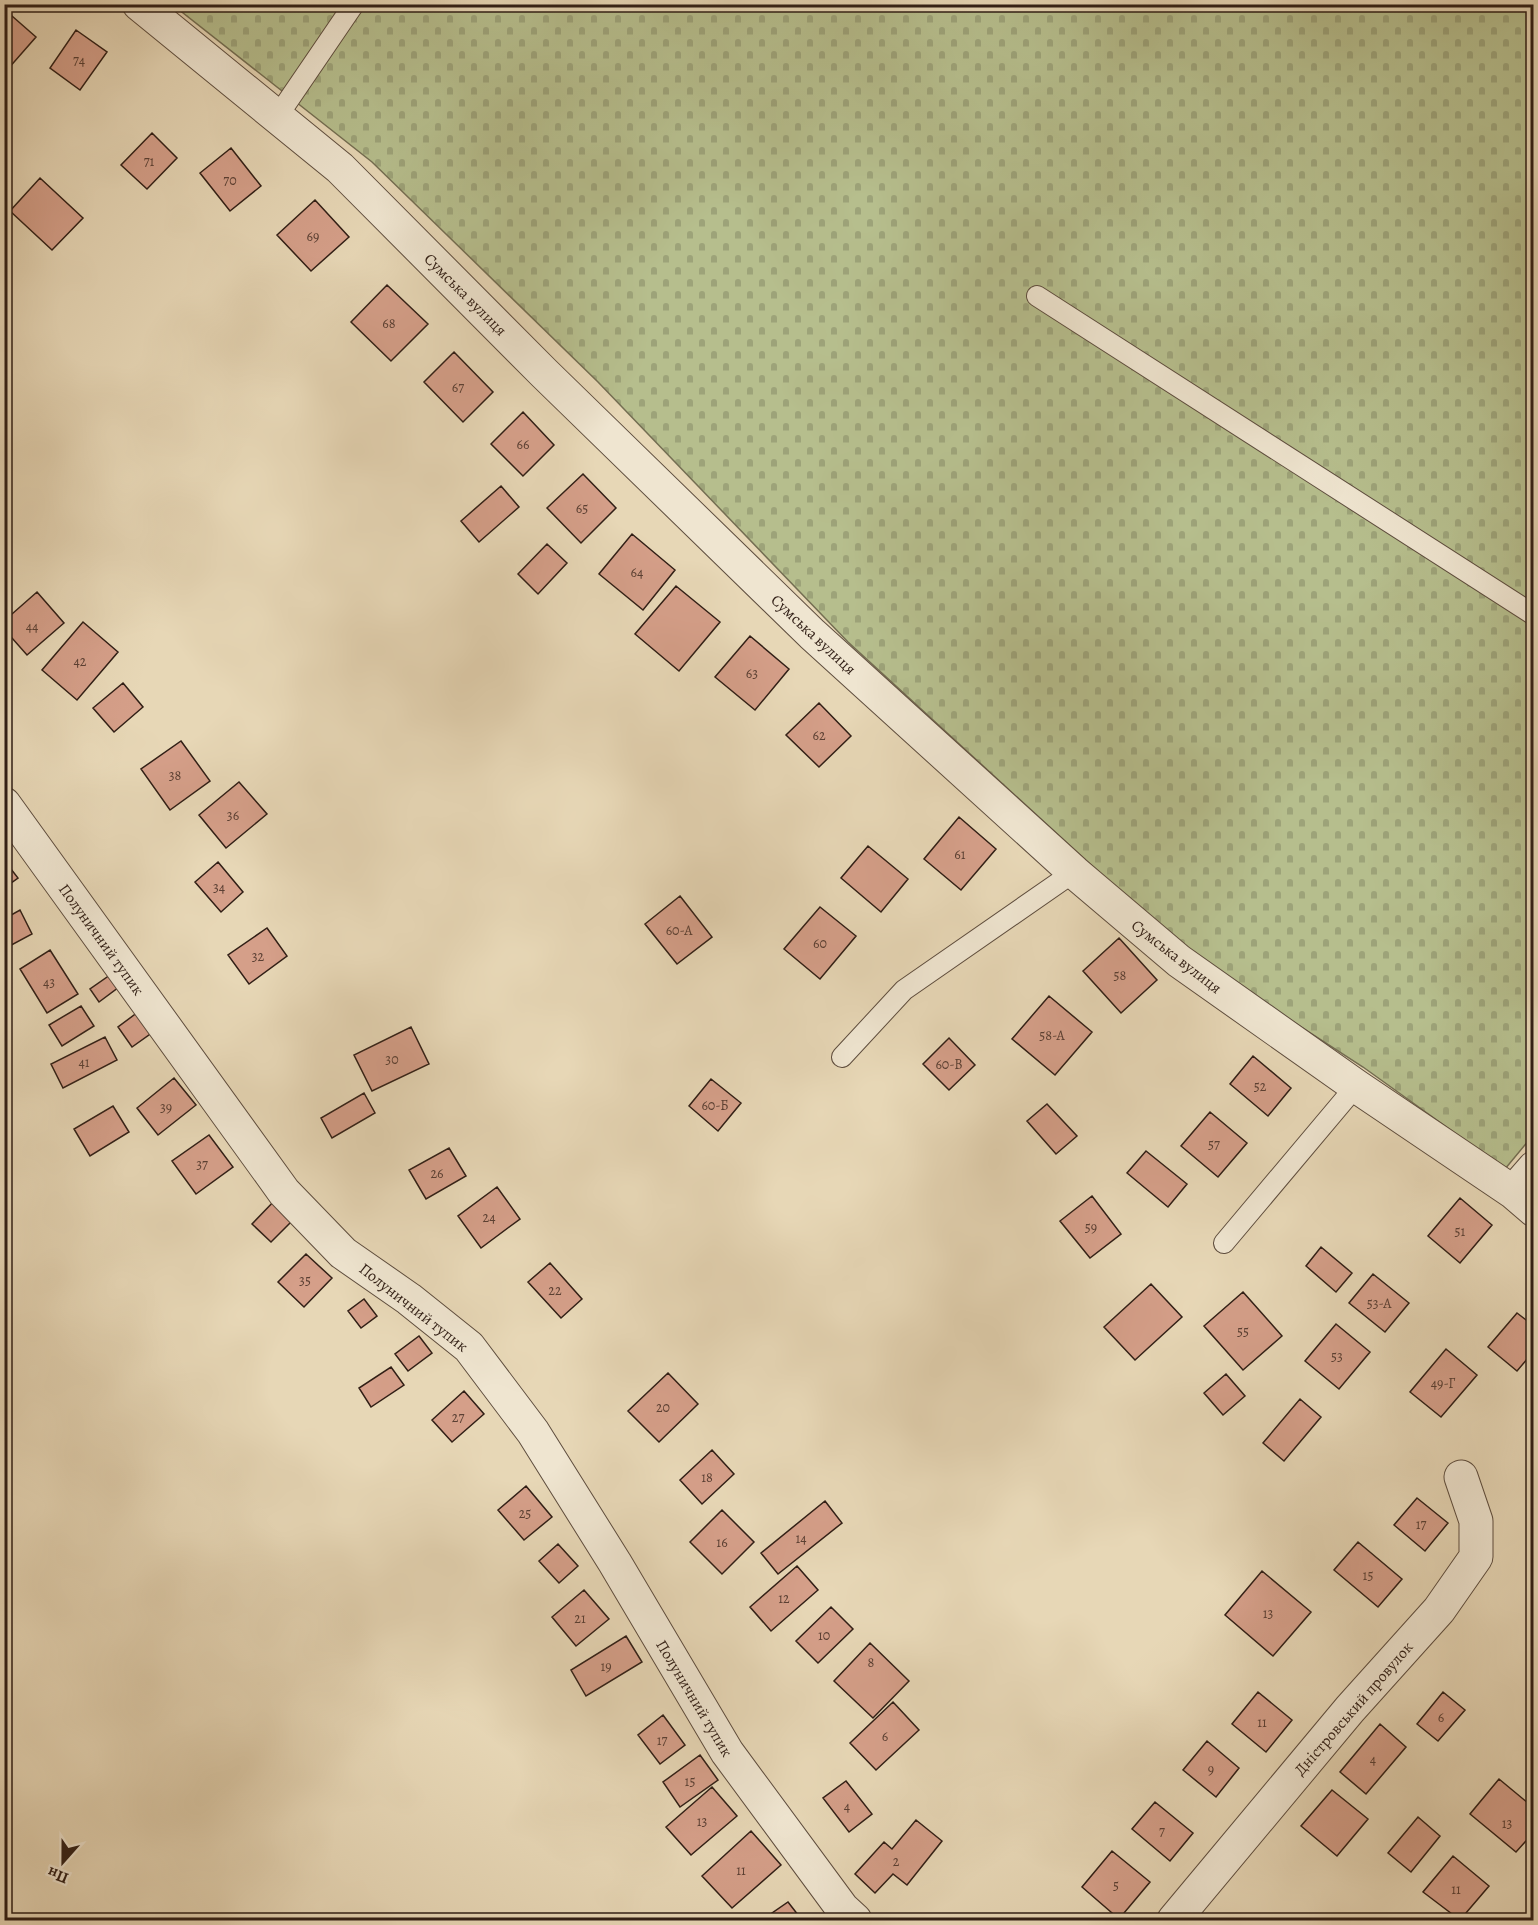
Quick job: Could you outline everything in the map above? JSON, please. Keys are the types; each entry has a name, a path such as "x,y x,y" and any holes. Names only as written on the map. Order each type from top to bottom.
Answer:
{"street":[{"name":"Сумська вулиця","path":"139,4 340,168 544,373 812,634 1074,872 1179,961 1523,1201"},
{"name":"Полуничний тупик","path":"4,804 284,1192 343,1253 409,1299 469,1347 476,1356 545,1452 615,1563 727,1752 842,1908 855,1920"},
{"path":"1523,1201 1533,1167"},
{"name":"Дністровський провулок","path":"1174,1920 1350,1709 1439,1610 1476,1557 1476,1521 1461,1477"}],"lane":[{"path":"277,117 354,4"},
{"path":"1037,296 1533,615"},
{"path":"842,1057 904,990 1074,872"},
{"path":"1224,1243 1356,1086"}],"green space":[{"path":"173,5 1533,5 1534,1134 1505,1169 1363,1067 1187,953 848,642 598,382 372,162"}],"building":[{"path":"4,9 36,37 8,69 4,65"},
{"path":"76,30 107,52 80,90 50,68"},
{"path":"152,133 177,158 147,189 121,165"},
{"path":"231,148 261,186 230,211 200,173"},
{"path":"40,178 83,218 52,250 10,211"},
{"path":"315,200 349,237 311,271 277,235"},
{"path":"387,285 428,324 391,361 351,322"},
{"path":"454,352 493,392 463,422 424,382"},
{"path":"523,412 554,445 523,476 491,444"},
{"path":"583,474 616,508 581,543 547,508"},
{"path":"501,486 519,507 479,542 461,521"},
{"path":"632,534 675,570 643,610 599,574"},
{"path":"547,544 567,563 538,594 518,574"},
{"path":"676,586 720,622 679,671 635,634"},
{"path":"37,592 64,623 27,655 4,629 4,621"},
{"path":"83,622 118,652 77,700 42,670"},
{"path":"750,636 789,669 755,710 715,677"},
{"path":"123,683 143,707 114,732 93,708"},
{"path":"819,703 851,736 819,767 786,735"},
{"path":"181,741 210,781 170,810 141,769"},
{"path":"239,782 267,814 226,848 199,815"},
{"path":"959,817 996,849 961,890 924,859"},
{"path":"868,846 908,879 881,912 841,878"},
{"path":"4,860 18,878 4,888"},
{"path":"218,862 243,892 221,912 195,882"},
{"path":"680,896 712,937 677,964 645,924"},
{"path":"820,907 856,936 820,979 784,949"},
{"path":"20,910 32,934 4,949 4,919"},
{"path":"267,928 287,956 249,984 228,955"},
{"path":"1119,938 1157,980 1121,1013 1083,971"},
{"path":"50,950 78,994 47,1013 20,969"},
{"path":"110,975 119,987 99,1002 90,989"},
{"path":"1049,996 1092,1032 1055,1075 1012,1039"},
{"path":"81,1006 94,1026 62,1046 49,1025"},
{"path":"138,1012 153,1032 132,1047 118,1027"},
{"path":"411,1027 429,1064 372,1091 354,1055"},
{"path":"105,1037 117,1060 63,1088 51,1064"},
{"path":"949,1038 975,1065 949,1090 923,1064"},
{"path":"1253,1056 1291,1088 1268,1116 1230,1084"},
{"path":"174,1078 196,1105 158,1135 137,1108"},
{"path":"711,1079 741,1103 718,1131 689,1106"},
{"path":"364,1093 375,1113 332,1138 321,1118"},
{"path":"1047,1104 1077,1136 1056,1154 1027,1121"},
{"path":"113,1106 129,1132 90,1156 74,1129"},
{"path":"1210,1112 1247,1143 1218,1177 1181,1146"},
{"path":"209,1135 233,1167 196,1194 172,1161"},
{"path":"449,1148 466,1176 426,1199 409,1170"},
{"path":"1146,1151 1187,1184 1168,1207 1127,1173"},
{"path":"497,1187 520,1219 481,1248 458,1216"},
{"path":"1092,1196 1121,1234 1090,1258 1060,1221"},
{"path":"277,1198 296,1217 271,1242 252,1224"},
{"path":"1460,1198 1492,1225 1460,1263 1428,1236"},
{"path":"1321,1247 1352,1273 1336,1292 1306,1266"},
{"path":"306,1254 332,1278 304,1307 278,1282"},
{"path":"550,1263 582,1299 561,1318 528,1282"},
{"path":"1373,1274 1409,1303 1385,1332 1349,1303"},
{"path":"1151,1284 1182,1317 1135,1360 1104,1327"},
{"path":"1243,1292 1282,1336 1243,1370 1204,1326"},
{"path":"364,1299 377,1316 361,1328 348,1311"},
{"path":"1517,1313 1534,1326 1534,1351 1517,1371 1488,1347"},
{"path":"1336,1324 1370,1352 1339,1389 1305,1361"},
{"path":"419,1336 432,1353 408,1371 395,1354"},
{"path":"1446,1349 1477,1375 1441,1417 1410,1392"},
{"path":"391,1367 404,1385 371,1407 359,1388"},
{"path":"668,1373 698,1404 659,1442 628,1411"},
{"path":"1226,1374 1245,1396 1223,1415 1204,1393"},
{"path":"464,1391 484,1414 452,1442 432,1420"},
{"path":"1300,1399 1321,1417 1284,1461 1263,1443"},
{"path":"712,1450 734,1474 702,1504 680,1480"},
{"path":"526,1486 552,1517 524,1540 498,1510"},
{"path":"1417,1498 1448,1523 1425,1551 1394,1525"},
{"path":"825,1501 842,1523 778,1574 761,1553"},
{"path":"722,1510 754,1542 722,1574 690,1542"},
{"path":"1358,1542 1402,1579 1378,1607 1334,1570"},
{"path":"558,1544 578,1566 559,1583 539,1561"},
{"path":"797,1566 818,1590 771,1631 750,1607"},
{"path":"1262,1571 1311,1612 1273,1656 1225,1615"},
{"path":"584,1590 609,1619 576,1646 552,1617"},
{"path":"831,1607 853,1629 818,1663 796,1641"},
{"path":"626,1636 642,1662 586,1696 571,1670"},
{"path":"870,1643 909,1681 873,1718 834,1681"},
{"path":"1258,1692 1292,1720 1266,1752 1232,1724"},
{"path":"1443,1692 1465,1710 1438,1741 1417,1724"},
{"path":"893,1702 919,1730 876,1770 850,1743"},
{"path":"663,1715 685,1745 660,1764 638,1735"},
{"path":"1380,1724 1406,1747 1366,1794 1340,1772"},
{"path":"1207,1741 1239,1768 1216,1797 1183,1770"},
{"path":"700,1755 718,1780 680,1807 663,1782"},
{"path":"1499,1779 1534,1808 1534,1832 1516,1852 1470,1814"},
{"path":"846,1781 872,1814 849,1832 823,1798"},
{"path":"712,1787 737,1816 691,1855 666,1827"},
{"path":"1332,1790 1368,1819 1337,1856 1301,1826"},
{"path":"1155,1802 1193,1833 1170,1861 1132,1829"},
{"path":"1418,1817 1440,1836 1411,1872 1388,1853"},
{"path":"916,1820 942,1841 907,1885 893,1874 875,1893 855,1874 884,1842 892,1849"},
{"path":"751,1831 781,1865 732,1908 702,1876"},
{"path":"1112,1851 1150,1882 1119,1919 1082,1887"},
{"path":"1453,1856 1489,1886 1460,1920 1423,1892"},
{"path":"788,1902 802,1920 762,1920"}]}
